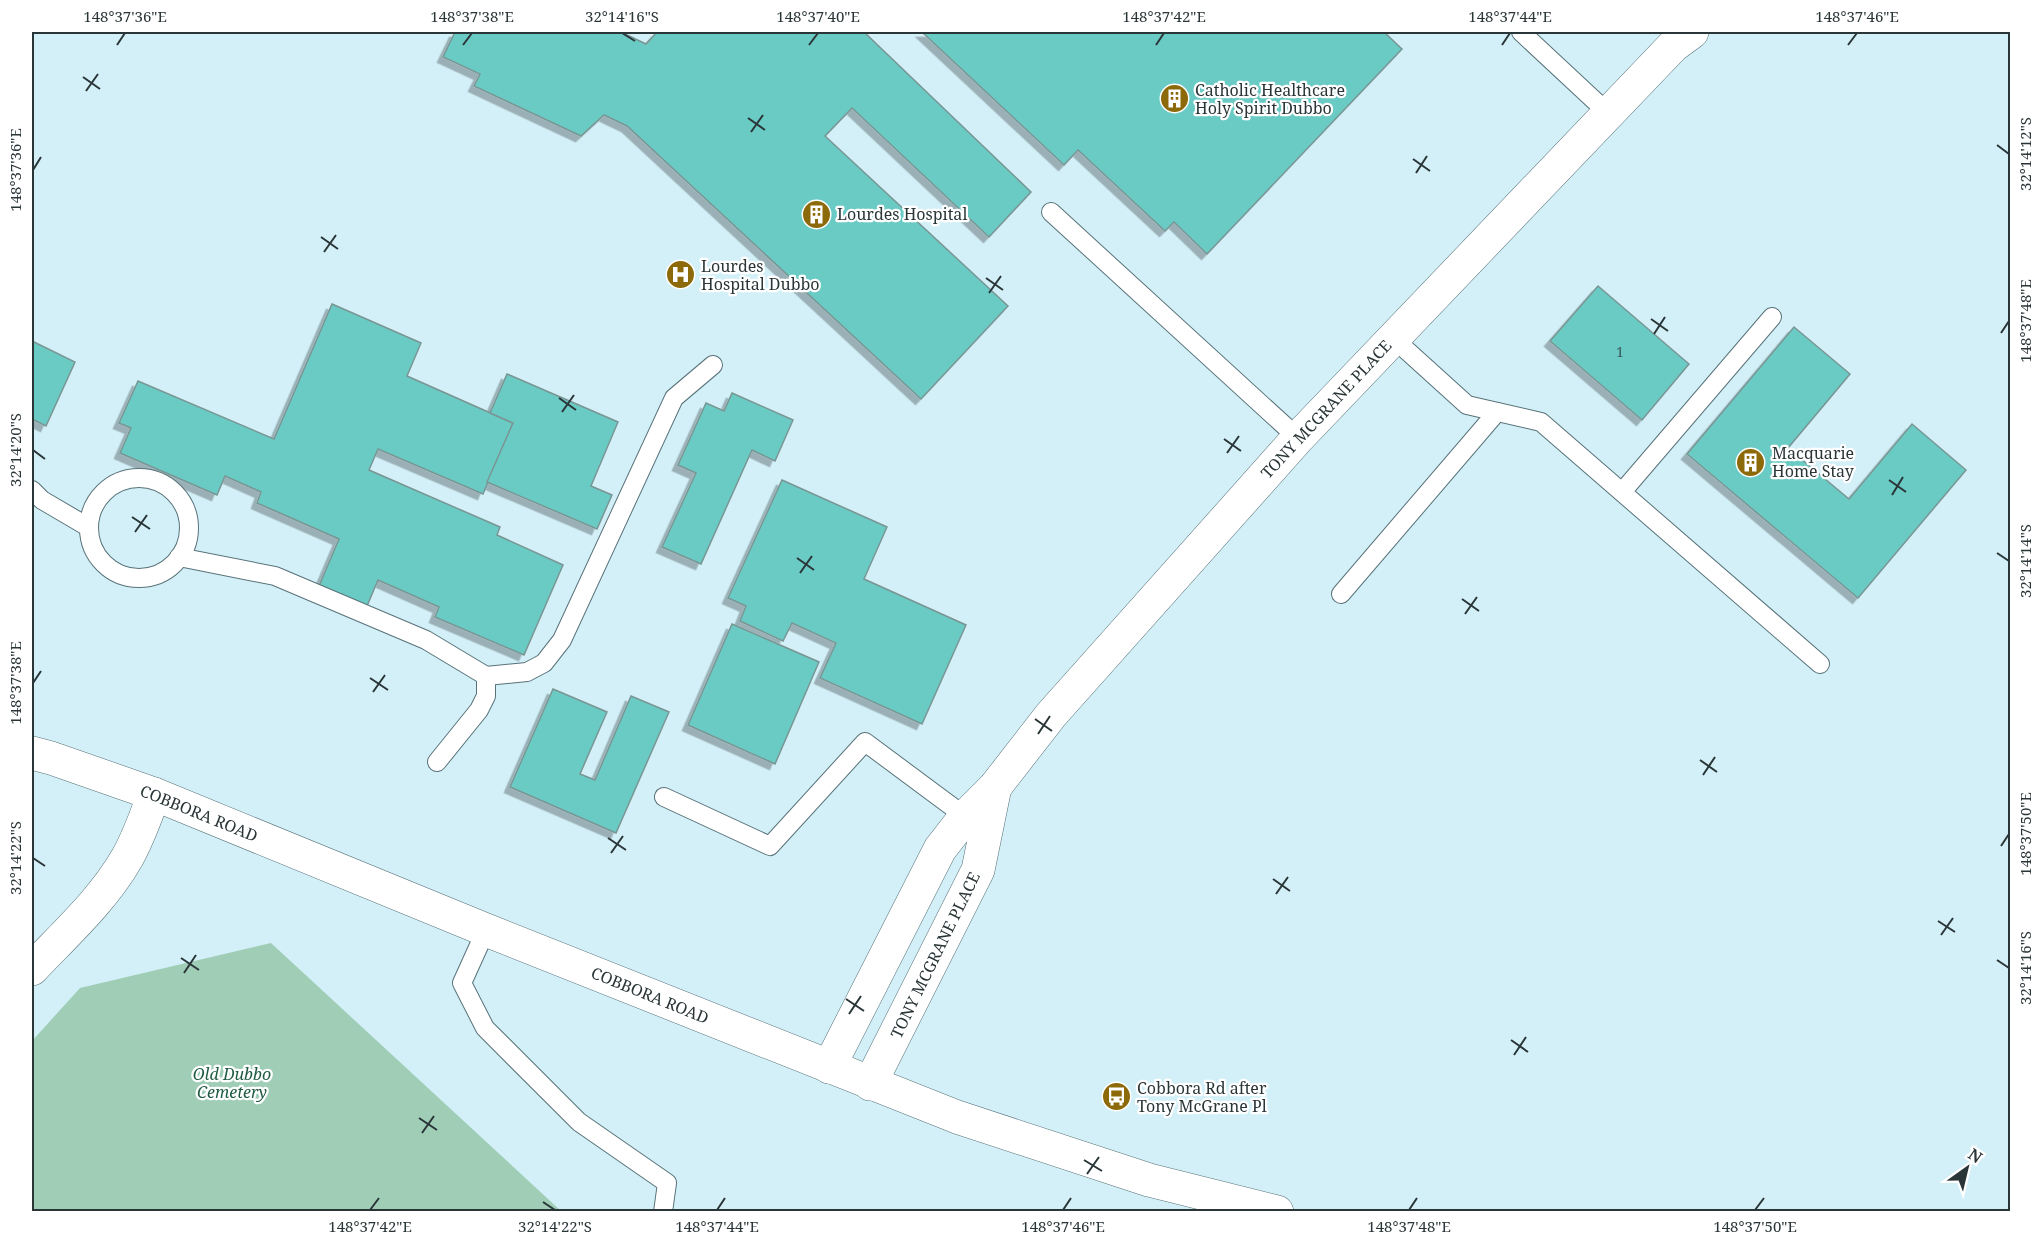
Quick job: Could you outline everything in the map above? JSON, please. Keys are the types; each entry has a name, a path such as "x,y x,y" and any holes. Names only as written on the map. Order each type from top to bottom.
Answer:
{"street":[{"name":"TONY MCGRANE PLACE","path":"829,1067 940,849 976,823 995,787 1051,715 1298,438 1682,36"},
{"name":"COBBORA ROAD","path":"32,753 154,794 486,930 957,1117 1149,1180 1277,1212"},
{"path":"32,969 105,891 124,864 137,839 154,794"},
{"name":"TONY MCGRANE PLACE","path":"870,1084 978,870 976,823"}],"lane":[{"path":"1521,32 1609,114"},
{"path":"1051,212 1298,438"},
{"path":"1622,492 1772,317"},
{"path":"1393,338 1467,405 1541,422 1820,664"},
{"path":"179,557 275,576 426,640 486,676 527,672 544,663 562,640 674,398 713,365"},
{"path":"1341,594 1497,412"},
{"path":"145,479 161,483 174,493 184,507 188,522 188,538 172,566 158,574 142,578 125,577 110,569 99,558 91,543 88,527 92,510 100,496 113,485 128,480 145,479"},
{"path":"32,490 42,500 88,527"},
{"path":"437,762 479,710 486,696 486,676"},
{"path":"664,796 770,846 865,742 976,823"},
{"path":"486,930 462,983 485,1028 579,1122 667,1183 663,1212"}],"green space":[{"name":"Old Dubbo Cemetery","path":"271,943 561,1211 32,1211 32,1041 80,988"}],"building":[{"name":"Lourdes Hospital","path":"455,32 621,32 646,44 657,32 864,32 1031,192 989,237 852,108 825,136 1008,306 921,399 627,126 604,115 581,136 474,86 480,74 443,57"},
{"name":"Catholic Healthcare Holy Spirit Dubbo","path":"922,32 1384,32 1402,49 1207,254 1174,222 1165,231 1078,150 1064,165"},
{"path":"1598,286 1689,364 1642,420 1550,341"},
{"path":"332,304 421,343 407,376 513,423 483,494 378,449 369,470 500,527 497,535 563,565 524,655 435,617 439,607 378,580 367,606 319,586 339,539 257,503 261,492 225,476 217,495 120,453 131,428 119,423 138,381 274,439"},
{"name":"Macquarie Home Stay","path":"1794,327 1850,374 1788,448 1849,499 1912,424 1966,470 1858,598 1687,454"},
{"path":"32,341 75,362 46,426 32,419"},
{"path":"507,374 618,422 591,486 612,495 597,529 487,482 513,423 490,413"},
{"path":"732,393 793,420 775,461 752,450 701,564 662,547 696,473 678,465 706,403 724,411"},
{"path":"782,480 887,527 864,579 966,625 922,724 820,678 836,643 792,623 783,641 740,621 746,606 728,598"},
{"path":"732,624 819,662 775,764 688,725"},
{"path":"553,689 607,712 580,774 595,780 631,696 669,712 616,833 510,787"}],"place":[{"name":"Catholic Healthcare Holy Spirit Dubbo","path":"1174,99"},
{"name":"Lourdes Hospital","path":"816,214"},
{"name":"Lourdes Hospital Dubbo","path":"680,275"},
{"name":"Macquarie Home Stay","path":"1751,462"},
{"name":"Cobbora Rd after Tony McGrane Pl","path":"1116,1097"}]}
